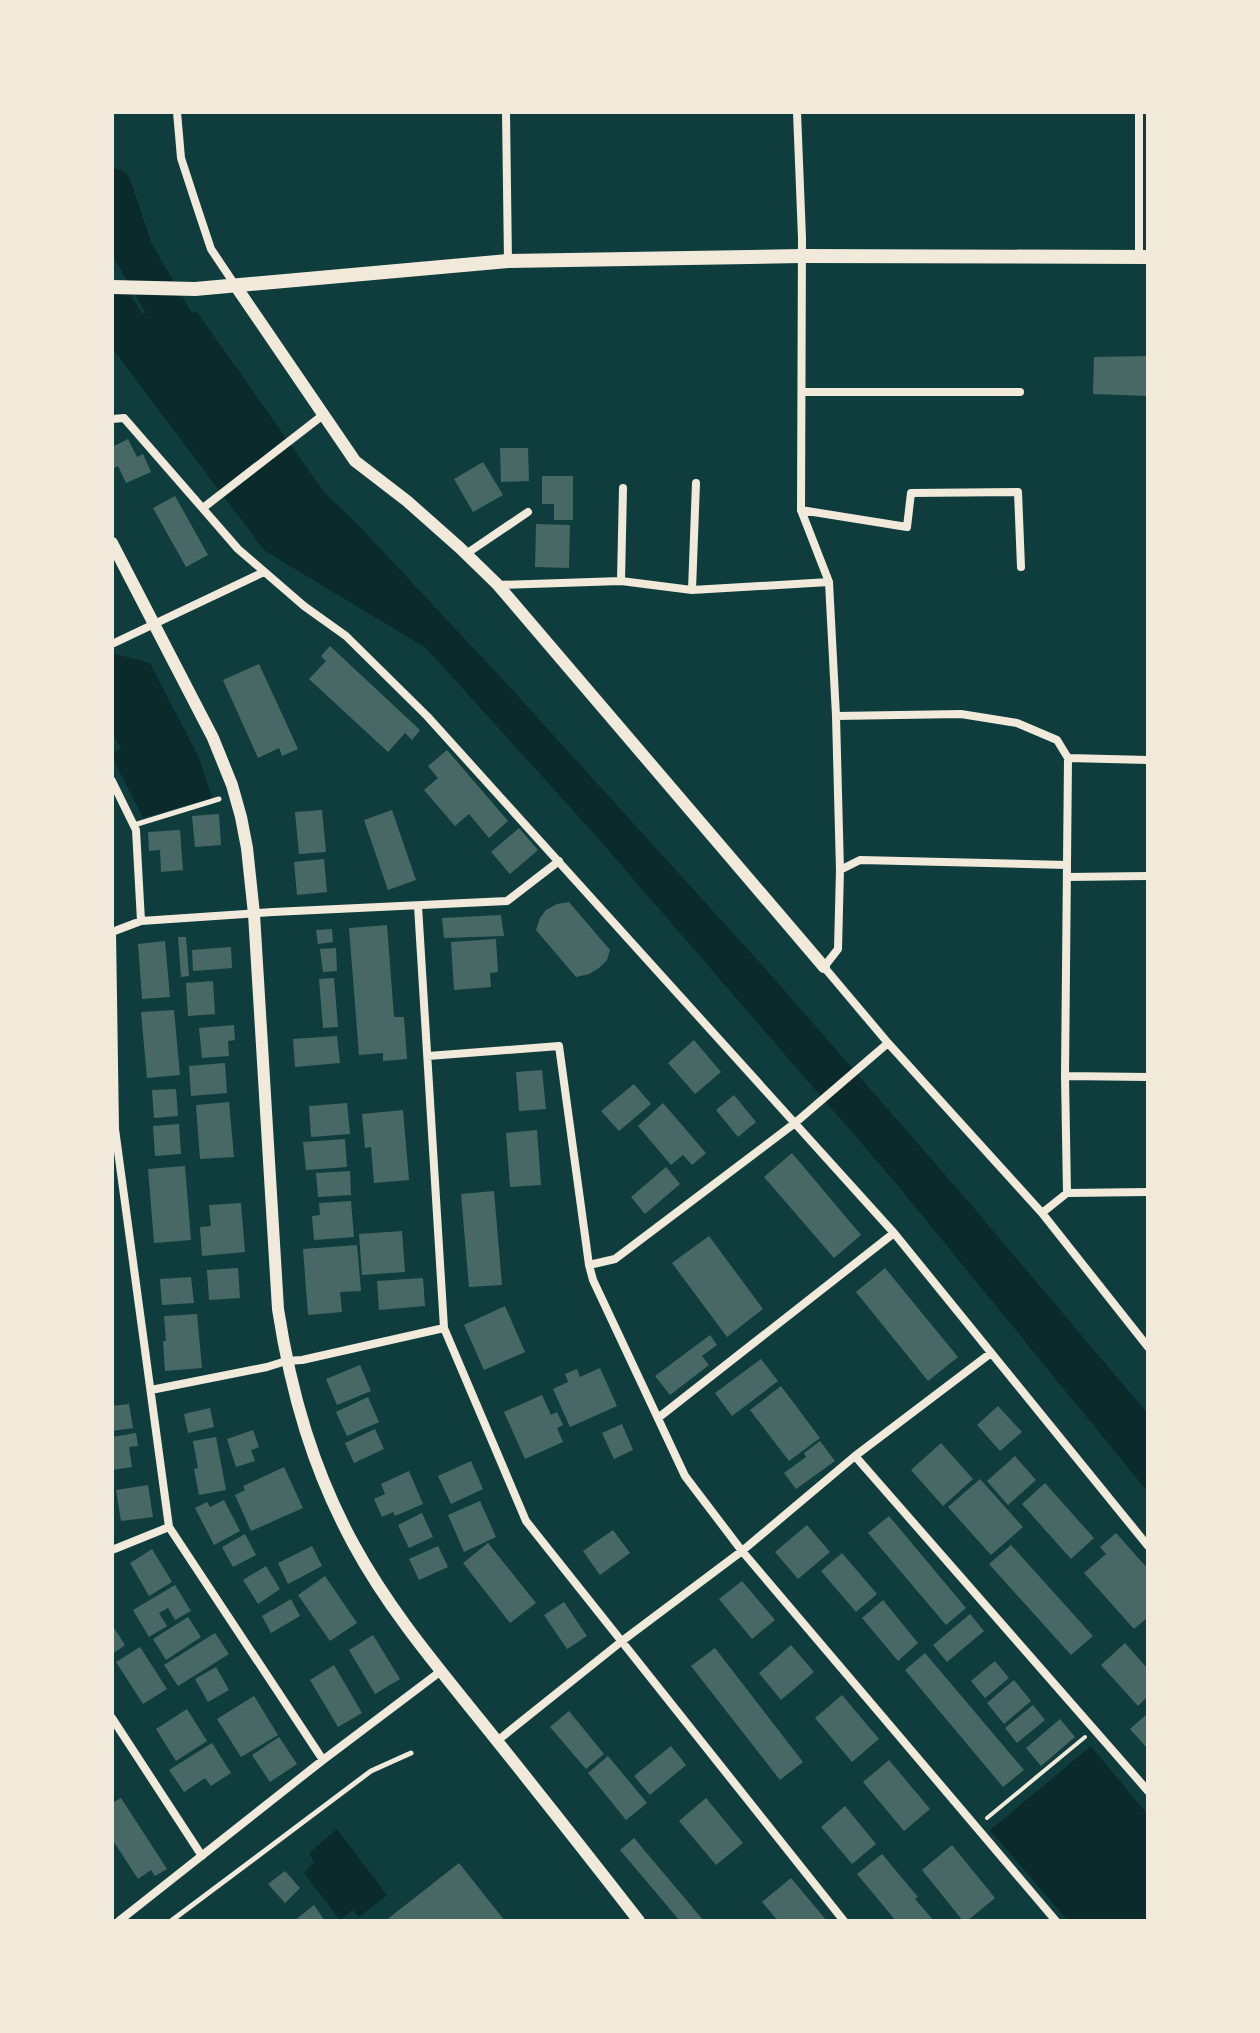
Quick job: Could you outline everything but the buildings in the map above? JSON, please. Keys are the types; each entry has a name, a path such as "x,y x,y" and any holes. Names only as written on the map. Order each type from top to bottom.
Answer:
{"main road":[{"path":"112,287 195,289 508,261 801,256 1144,257"}],"street":[{"path":"177,112 181,158 211,249 355,461 407,501 498,585 888,1043 1042,1213 1148,1347"},
{"path":"506,112 508,261"},
{"path":"797,112 802,238 801,510 829,582 836,716 840,870 838,949 824,967"},
{"path":"1139,112 1144,257"},
{"path":"802,392 1020,392"},
{"path":"207,505 323,415"},
{"path":"112,419 124,418 207,505 238,549 304,606 346,636 427,716 798,1121 894,1233 1148,1546"},
{"path":"692,590 696,483"},
{"path":"621,581 623,488"},
{"path":"801,510 907,527 911,493 1018,492 1021,567"},
{"path":"466,554 528,512"},
{"path":"112,543 213,738 232,785 247,848 254,914 278,1309 298,1411 316,1463 354,1546 388,1599 441,1671 639,1921"},
{"path":"112,644 264,572"},
{"path":"498,585 621,581 692,590 829,582"},
{"path":"836,716 961,714 1017,723 1057,740 1068,758 1067,1193"},
{"path":"1068,758 1148,760"},
{"path":"112,781 136,830 141,921"},
{"path":"840,870 860,860 1067,865"},
{"path":"323,1760 169,1527 114,1129 112,932 141,921 507,901 559,861"},
{"path":"1067,877 1148,876"},
{"path":"418,906 444,1328 526,1521 844,1921"},
{"path":"589,1265 615,1259 798,1121 888,1043"},
{"path":"428,1056 559,1046 593,1280 685,1476 742,1551 1056,1921"},
{"path":"1065,1076 1148,1077"},
{"path":"1042,1213 1067,1193 1148,1192"},
{"path":"658,1418 894,1233"},
{"path":"151,1390 444,1328"},
{"path":"497,1741 622,1641 742,1551 855,1456 991,1353"},
{"path":"855,1456 1148,1791"},
{"path":"112,1550 169,1527"},
{"path":"119,1921 441,1671"},
{"path":"112,1718 202,1856"}],"lane":[{"path":"134,825 219,799"},
{"path":"171,1921 371,1771 411,1753"}],"path":[{"path":"976,1828 1095,1730"}],"water":[{"path":"197,312 324,492 506,683 771,975 1148,1414 1148,1492 894,1181 597,837 426,648 265,551 112,348 112,314"},
{"path":"112,655 150,663 199,758 212,798 143,818 112,757 112,753 121,749 112,732"},
{"path":"1091,1746 1148,1815 1148,1921 1068,1921 990,1830"},
{"path":"337,1829 387,1895 359,1917 353,1910 340,1920 304,1873 314,1862 309,1853"}],"waterway":[{"path":"112,188 133,251 196,360"},
{"path":"112,302 147,360"}]}
